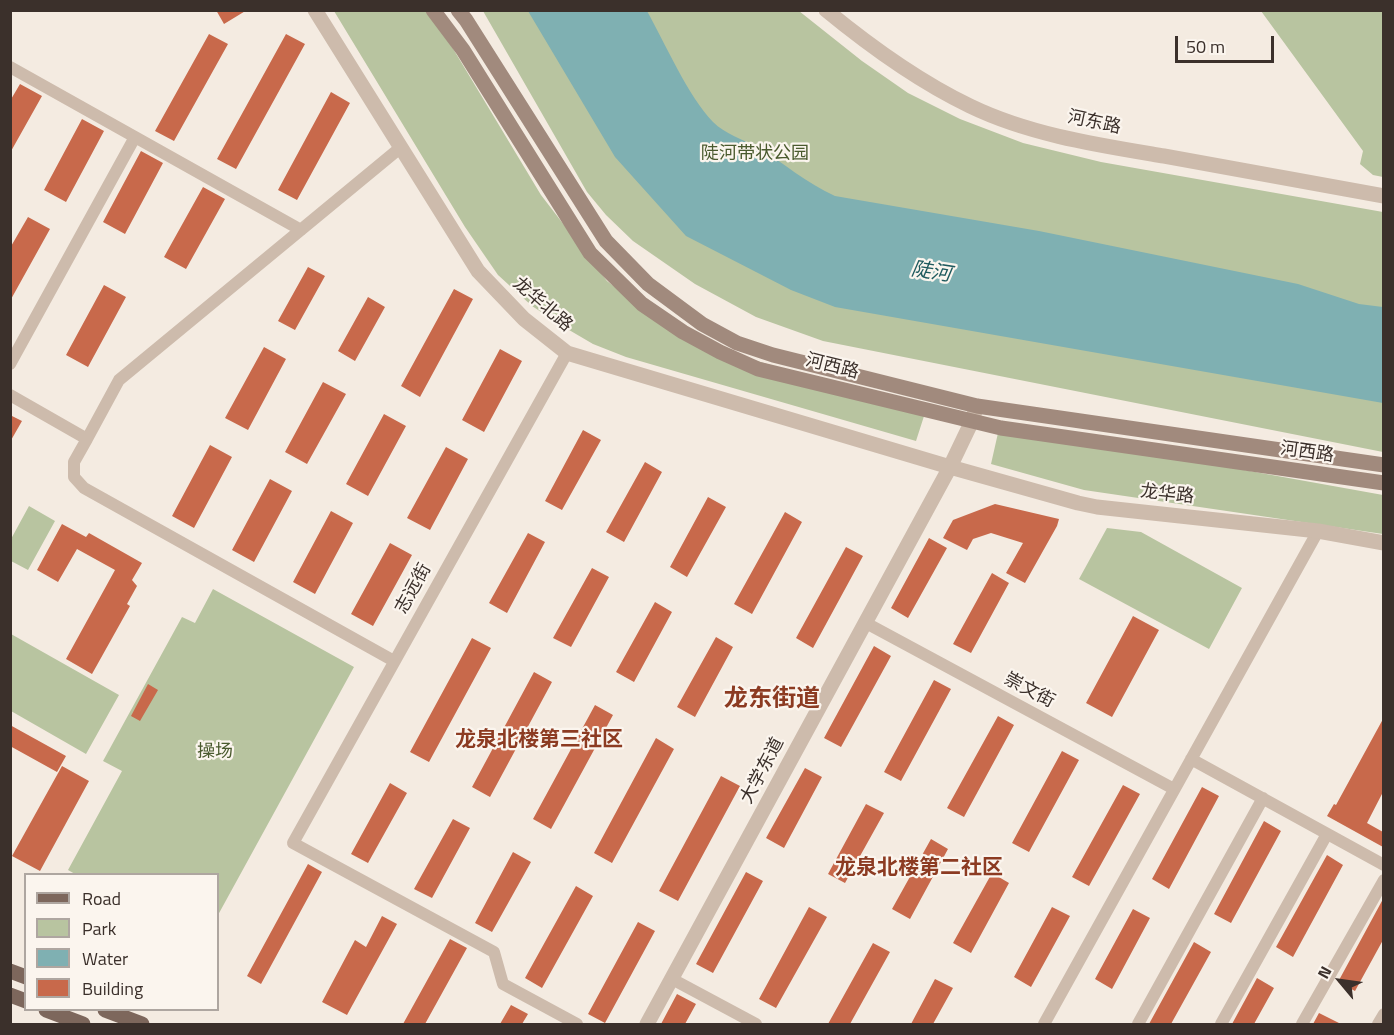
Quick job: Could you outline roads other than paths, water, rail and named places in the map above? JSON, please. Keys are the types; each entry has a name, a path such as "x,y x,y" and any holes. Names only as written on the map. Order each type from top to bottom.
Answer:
{"main road":[{"name":"河西路","path":"434,10 463,50 590,253 642,304 702,342 758,369 1013,430 1383,483"},
{"name":"河西路","path":"458,10 606,242 648,284 702,324 737,343 772,355 977,406 1383,465"},
{"path":"49,1011 83,1024"},
{"path":"108,1011 142,1024"}],"street":[{"name":"龙华北路","path":"315,10 478,271 524,319 567,352 950,467"},
{"name":"河东路","path":"826,10 898,65 971,107 1011,122 1089,143 1383,196"},
{"path":"10,67 301,230"},
{"path":"10,364 135,137"},
{"path":"394,662 84,488 74,477 74,462 119,380 400,148"},
{"name":"志远街","path":"567,352 293,843 494,952 503,984 577,1024"},
{"path":"10,395 87,439"},
{"name":"大学东道","path":"647,1024 950,467 977,406"},
{"name":"龙华路","path":"950,467 1097,507 1318,531 1383,543"},
{"path":"1044,1024 1318,531"},
{"name":"崇文街","path":"866,623 1174,789"},
{"path":"1191,759 1383,865"},
{"path":"1138,1024 1263,798"},
{"path":"1221,1024 1327,834"},
{"path":"1302,1024 1383,880"},
{"path":"672,979 756,1024"},
{"path":"1378,1024 1383,1014"}],"water":[{"name":"陡河","path":"528,11 647,11 686,84 713,122 835,196 1039,231 1298,284 1359,304 1383,307 1383,403 835,307 791,290 686,236 615,157"}],"district":[{"name":"龙东街道","path":"772,700"},
{"name":"龙泉北楼第三社区","path":"539,741"},
{"name":"龙泉北楼第二社区","path":"919,869"}],"park label":[{"name":"陡河带状公园","path":"755,155"},
{"name":"操场","path":"215,753"}]}
